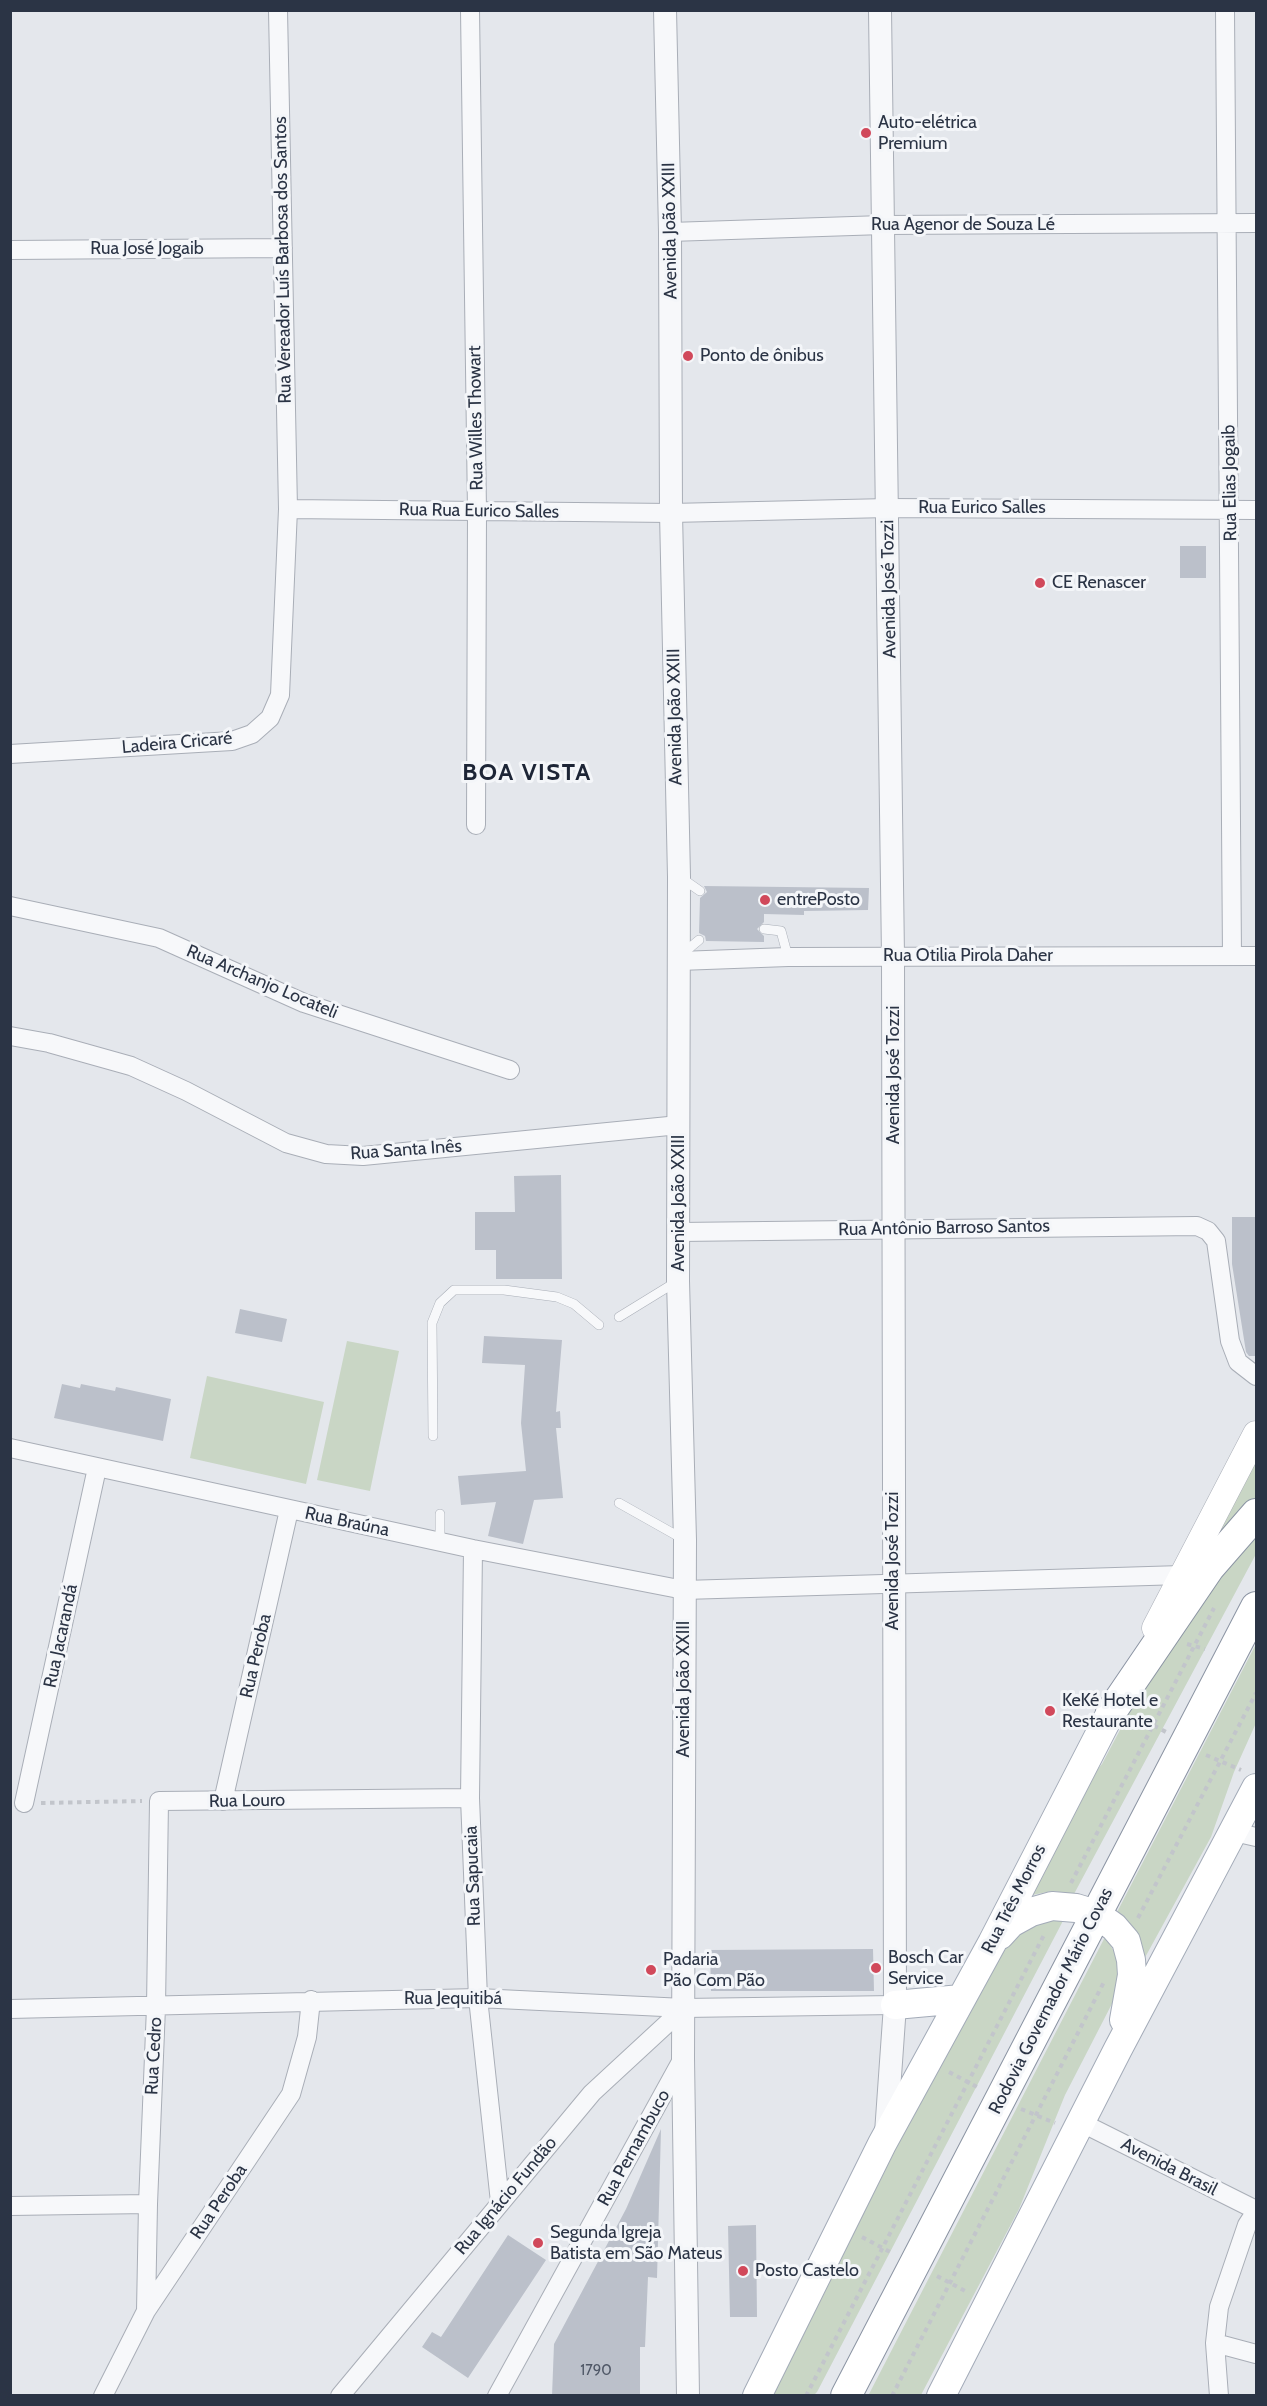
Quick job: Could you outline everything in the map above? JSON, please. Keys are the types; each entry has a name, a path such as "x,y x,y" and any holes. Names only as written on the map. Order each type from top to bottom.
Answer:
{"highway":[{"path":"1111,1712 1209,1568 1257,1514"},
{"name":"Rodovia Governador Mário Covas","path":"846,2396 1257,1607"}],"main road":[{"name":"Rua Três Morros","path":"757,2396 886,2139 992,1943 1257,1434"},
{"path":"941,2396 1118,2049 1245,1835 1257,1788"},
{"path":"992,1943 1011,1923 1031,1912 1059,1906 1096,1914 1114,1927 1126,1941 1132,1975 1118,2049"},
{"path":"895,2005 961,1999"}],"street":[{"name":"Rua Vereador Luís Barbosa dos Santos","path":"278,10 288,509"},
{"name":"Rua Willes Thowart","path":"470,10 477,511 476,825"},
{"name":"Avenida João XXIII","path":"665,10 670,232 671,513 679,877 678,1281 685,1540 683,2058 688,2396"},
{"name":"Avenida José Tozzi","path":"880,10 888,508 894,1229 895,2005 886,2139"},
{"name":"Rua Elias Jogaib","path":"1225,10 1231,510 1232,956"},
{"name":"Rua Agenor de Souza Lé","path":"670,232 883,225 1257,223"},
{"name":"Rua José Jogaib","path":"10,250 283,248"},
{"name":"Rua Eurico Salles","path":"671,513 888,508 1257,510"},
{"name":"Rua Rua Eurico Salles","path":"288,509 671,513"},
{"name":"Ladeira Cricaré","path":"10,754 232,741 252,734 270,718 280,695 288,509"},
{"name":"Rua Archanjo Locateli","path":"10,906 142,932 304,1003 510,1070"},
{"name":"Rua Otilia Pirola Daher","path":"679,959 893,956 1257,956"},
{"name":"Rua Santa Inês","path":"10,1036 49,1043 130,1066 186,1090 286,1143 326,1154 373,1155 680,1125"},
{"name":"Rua Antônio Barroso Santos","path":"679,1232 1197,1226 1208,1231 1216,1241 1230,1341 1238,1362 1257,1376"},
{"name":"Rua Braúna","path":"10,1448 473,1549 684,1590 1182,1575"},
{"name":"Rua Jacarandá","path":"24,1803 97,1468"},
{"name":"Rua Peroba","path":"223,1801 289,1510"},
{"name":"Rua Sapucaia","path":"473,1549 470,1798 478,1998 500,2202"},
{"name":"Rua Louro","path":"159,1801 470,1798"},
{"name":"Rua Cedro","path":"146,2311 147,2204 156,2007 159,1801"},
{"name":"Rua Jequitibá","path":"10,2009 156,2007 311,2000 478,1998 684,2007 895,2005"},
{"name":"Rua Peroba","path":"103,2396 146,2311 291,2094 307,2037 311,2000"},
{"name":"Rua Ignácio Fundão","path":"340,2396 592,2093 684,2007"},
{"name":"Rua Pernambuco","path":"497,2396 683,2058"},
{"name":"Avenida Brasil","path":"1082,2123 1257,2210"},
{"path":"10,2206 147,2204"},
{"path":"1219,2396 1215,2343 1219,2307 1247,2225 1257,2210"},
{"path":"1215,2343 1257,2354"}],"lane":[{"path":"679,877 700,891"},
{"path":"764,929 781,931 788,957"},
{"path":"679,959 699,940"},
{"path":"620,1317 678,1281"},
{"path":"433,1436 432,1323 440,1303 454,1290 504,1290 557,1297 574,1304 599,1325"},
{"path":"619,1503 685,1540"},
{"path":"440,1514 440,1542"}],"path":[{"path":"806,2396 1215,1606"},
{"path":"892,2396 1126,1941 1257,1693"},
{"path":"24,1803 159,1801"}],"green space":[{"path":"347,1341 399,1351 370,1491 317,1480"},
{"path":"207,1376 324,1402 306,1484 190,1458"},
{"path":"1256,1448 1256,1499 1186,1582"},
{"path":"1256,1523 1256,1554 1074,1894 1052,1891 1022,1897 1082,1788 1102,1764 1159,1656"},
{"path":"1256,1644 1256,1723 1234,1772 1211,1837 1142,1963 1115,1916"},
{"path":"1065,1917 817,2392 814,2395 763,2396 996,1946 1027,1920"},
{"path":"1105,1937 1119,1959 1117,1994 1065,2095 1019,2209 921,2395 868,2396"}],"building":[{"path":"1180,546 1206,546 1206,578 1180,578"},
{"path":"704,886 869,888 868,910 804,911 804,915 764,914 764,922 757,929 764,936 764,942 706,941 705,936 699,933 700,898 707,892"},
{"path":"561,1175 562,1279 496,1279 496,1250 475,1250 475,1212 515,1212 514,1176"},
{"path":"1232,1217 1257,1217 1257,1356 1249,1356 1246,1352 1232,1264"},
{"path":"240,1309 287,1319 282,1342 235,1333"},
{"path":"484,1336 562,1340 556,1412 560,1411 561,1428 556,1428 563,1498 534,1500 523,1544 488,1536 496,1502 461,1505 458,1476 526,1471 521,1423 525,1365 482,1363"},
{"path":"62,1384 80,1388 81,1384 115,1391 116,1387 171,1399 163,1441 54,1418"},
{"path":"873,1949 874,1991 711,1991 710,1950"},
{"path":"661,2129 657,2278 648,2277 645,2347 640,2347 640,2396 552,2396 554,2344 626,2209"},
{"name":"Posto Castelo","path":"756,2225 757,2317 730,2317 728,2226"},
{"path":"508,2235 546,2260 468,2378 422,2347 432,2332 441,2337"}],"place":[{"name":"Auto-elétrica Premium","path":"866,133"},
{"name":"Ponto de ônibus","path":"688,356"},
{"name":"CE Renascer","path":"1040,583"},
{"name":"entrePosto","path":"765,900"},
{"name":"KeKé Hotel e Restaurante","path":"1050,1711"},
{"name":"Bosch Car Service","path":"876,1968"},
{"name":"Padaria Pão Com Pão","path":"651,1970"},
{"name":"Segunda Igreja Batista em São Mateus","path":"538,2243"},
{"name":"Posto Castelo","path":"743,2271"}],"district":[{"name":"BOA VISTA","path":"527,773"}]}
